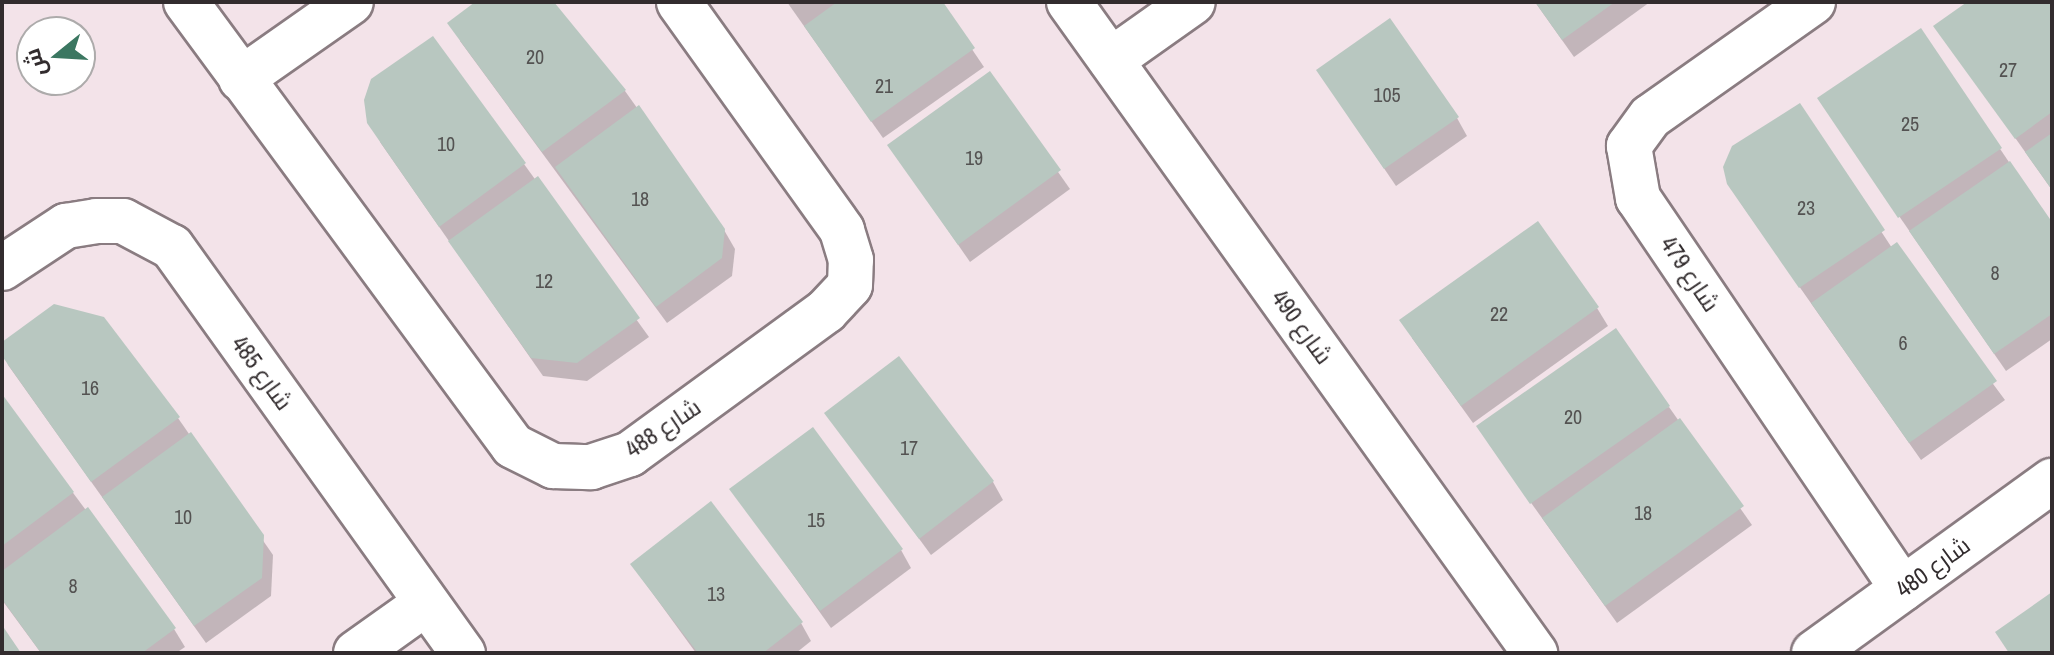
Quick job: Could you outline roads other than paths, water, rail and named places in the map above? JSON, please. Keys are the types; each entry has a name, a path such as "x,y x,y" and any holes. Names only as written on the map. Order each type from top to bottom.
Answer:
{"street":[{"name":"شارع 488","path":"186,2 513,446 553,466 591,467 630,454 826,311 850,285 851,260 842,230 679,2"},
{"path":"241,79 351,2"},
{"name":"شارع 490","path":"1069,2 1535,653"},
{"path":"1111,60 1193,2"},
{"name":"شارع 479","path":"1813,2 1650,117 1629,146 1638,198 1903,589"},
{"name":"شارع 485","path":"2,268 66,226 96,221 123,221 172,247 463,653"},
{"name":"شارع 480","path":"1814,653 2052,481"},
{"path":"356,653 426,603"}]}
